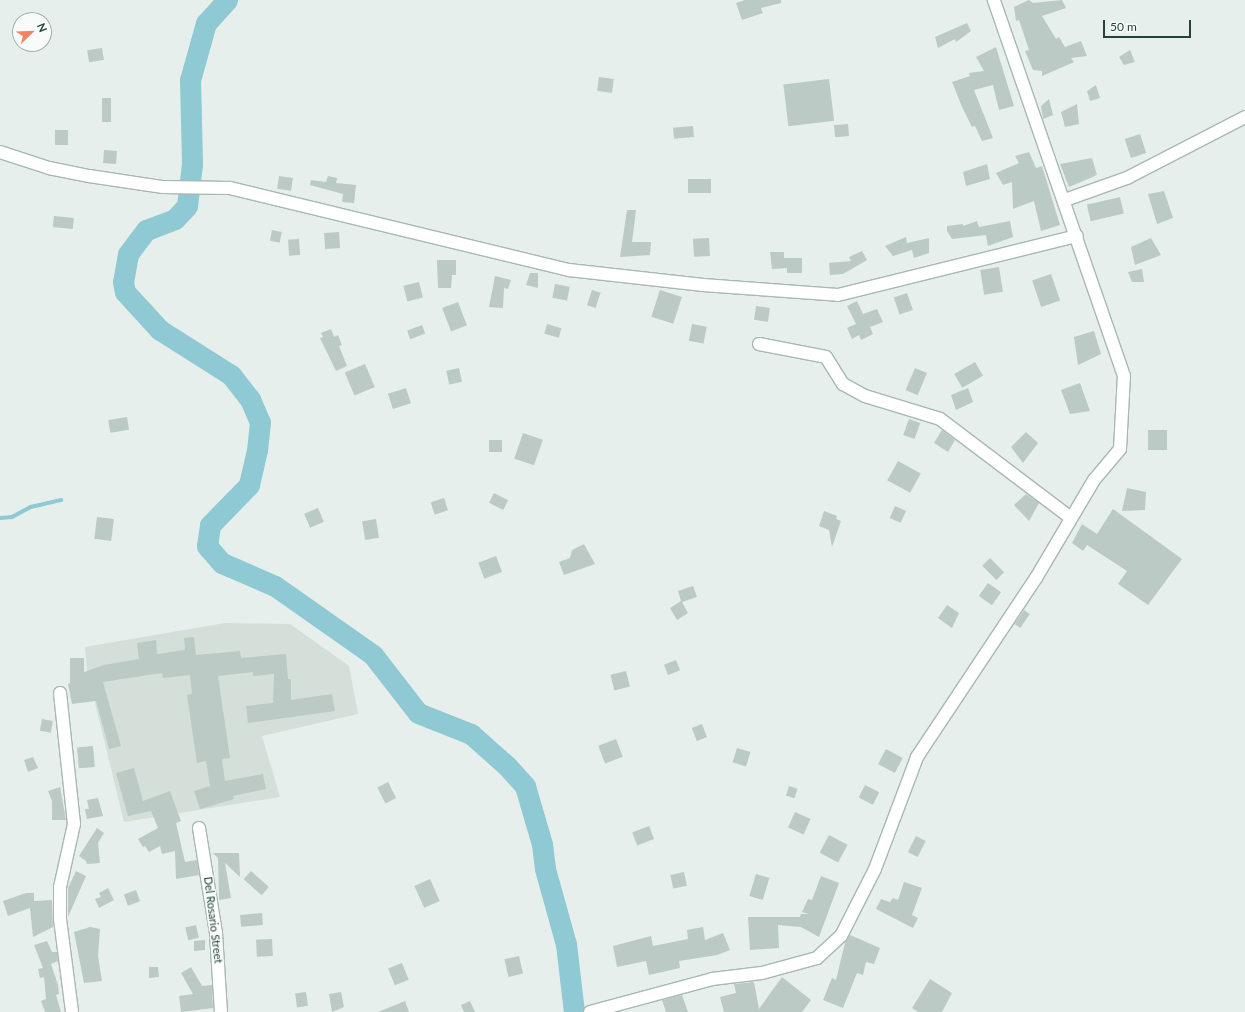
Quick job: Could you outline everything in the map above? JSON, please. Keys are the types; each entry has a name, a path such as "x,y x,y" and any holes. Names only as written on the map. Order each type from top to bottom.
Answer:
{"street":[{"path":"594,1011 712,979 762,973 817,958 841,936 875,869 917,757 1036,578 1094,480 1120,449 1124,376 1077,236 994,0"},
{"path":"1064,200 1127,178 1245,117"},
{"path":"0,152 49,168 163,186 230,188 569,270 703,285 838,295 1077,236"},
{"path":"759,344 826,358 844,384 865,396 940,419 1071,518"},
{"path":"60,693 74,824 60,887 59,913 72,1012"},
{"name":"Del Rosario Street","path":"199,828 214,920 221,1012"}],"shaded area":[{"path":"225,623 290,624 349,666 358,714 262,736 280,797 124,822 87,670 85,647"}],"building":[{"path":"745,0 781,0 781,3 761,8 763,13 742,20 736,3"},
{"path":"1029,0 1033,3 1062,0 1066,8 1042,16 1056,39 1059,37 1065,47 1081,41 1087,56 1071,58 1074,62 1042,76 1042,71 1033,70 1025,51 1029,50 1019,20 1016,21 1014,7"},
{"path":"967,23 971,31 956,42 955,39 938,48 935,37"},
{"path":"996,47 1014,106 999,110 993,85 974,90 993,138 982,141 975,126 972,127 952,82 970,76 969,73 984,71 976,57"},
{"path":"102,48 104,60 89,62 87,50"},
{"path":"1130,50 1135,62 1124,65 1119,57"},
{"path":"599,77 614,79 612,93 597,91"},
{"path":"829,79 834,121 788,126 783,85"},
{"path":"1096,85 1100,98 1090,101 1087,91"},
{"path":"102,98 111,98 111,122 102,122"},
{"path":"1049,99 1053,115 1043,119 1041,106"},
{"path":"1077,104 1079,124 1065,127 1061,112"},
{"path":"848,124 849,136 835,137 834,125"},
{"path":"693,126 694,137 674,139 673,128"},
{"path":"55,130 68,130 68,145 55,145"},
{"path":"1140,134 1146,153 1131,158 1125,139"},
{"path":"104,150 117,151 116,164 103,163"},
{"path":"1029,152 1036,168 1042,166 1060,225 1041,231 1034,201 1013,209 1012,182 1003,185 996,173 1019,163 1015,156"},
{"path":"1092,158 1097,175 1069,187 1060,164"},
{"path":"987,164 990,179 966,186 963,172"},
{"path":"279,176 293,178 291,191 277,189"},
{"path":"328,176 337,178 336,183 356,185 354,203 342,202 343,194 310,185 311,180 326,182"},
{"path":"688,179 711,179 711,193 688,193"},
{"path":"1164,191 1173,218 1157,224 1148,194"},
{"path":"1120,197 1124,214 1091,221 1087,205"},
{"path":"627,210 636,210 632,242 651,242 650,255 620,257"},
{"path":"54,216 74,218 73,229 53,227"},
{"path":"977,221 979,227 1010,221 1013,237 988,246 986,235 952,239 947,231 947,226 963,224 963,226"},
{"path":"272,230 282,232 280,243 270,241"},
{"path":"339,232 340,248 325,249 324,233"},
{"path":"906,237 907,243 929,238 929,253 914,258 912,250 893,256 885,246"},
{"path":"709,238 710,256 694,257 693,239"},
{"path":"1151,238 1161,255 1135,265 1131,247"},
{"path":"299,239 300,255 289,256 288,240"},
{"path":"862,251 867,260 843,274 830,275 829,263 851,261 849,257"},
{"path":"770,252 784,252 784,258 802,258 802,273 787,273 787,268 772,269"},
{"path":"437,260 456,260 456,275 452,275 451,288 438,288"},
{"path":"999,267 1003,292 984,295 980,270"},
{"path":"1142,269 1144,282 1132,282 1128,272"},
{"path":"530,273 538,273 538,288 526,285"},
{"path":"1051,274 1060,300 1041,307 1032,281"},
{"path":"495,276 511,280 508,289 504,288 503,308 489,307"},
{"path":"419,282 423,298 407,301 403,286"},
{"path":"555,284 570,287 567,301 552,298"},
{"path":"592,290 601,293 596,308 587,305"},
{"path":"660,290 682,297 673,324 651,317"},
{"path":"907,293 913,310 900,315 894,298"},
{"path":"857,301 863,314 877,309 883,322 870,327 873,334 861,340 859,335 852,339 847,328 856,324 847,306"},
{"path":"458,302 467,325 451,331 442,308"},
{"path":"756,306 770,308 768,322 754,320"},
{"path":"547,324 561,328 559,338 544,334"},
{"path":"692,324 707,327 703,344 689,341"},
{"path":"422,325 425,333 410,339 407,331"},
{"path":"331,329 334,337 338,335 342,345 339,346 347,366 336,371 320,338 323,337 321,333"},
{"path":"1094,331 1101,354 1078,365 1074,337"},
{"path":"975,362 983,376 962,388 954,374"},
{"path":"365,364 375,387 355,396 345,373"},
{"path":"459,368 462,382 449,384 446,371"},
{"path":"915,368 927,373 918,395 906,390"},
{"path":"1080,383 1090,411 1070,414 1061,390"},
{"path":"406,388 411,403 393,409 388,394"},
{"path":"968,388 973,402 956,410 951,395"},
{"path":"127,417 129,430 110,433 108,420"},
{"path":"909,419 920,423 914,439 903,435"},
{"path":"942,430 955,440 948,452 934,443"},
{"path":"1148,430 1167,430 1167,450 1148,450"},
{"path":"1026,432 1038,443 1023,463 1011,447"},
{"path":"523,433 543,440 534,465 514,459"},
{"path":"489,440 502,440 502,452 489,452"},
{"path":"898,461 921,474 910,493 887,480"},
{"path":"1127,488 1146,492 1145,510 1122,511"},
{"path":"494,493 508,500 503,510 489,503"},
{"path":"1026,494 1039,503 1029,521 1014,505"},
{"path":"444,498 448,510 435,515 431,502"},
{"path":"895,506 906,511 901,523 890,518"},
{"path":"318,508 324,522 310,528 304,514"},
{"path":"1113,509 1182,559 1148,605 1118,584 1127,571 1087,545 1083,551 1072,543 1082,524 1097,534"},
{"path":"824,511 837,516 836,519 841,521 832,547 829,530 819,526"},
{"path":"97,517 114,519 111,541 94,539"},
{"path":"376,519 379,538 365,540 362,521"},
{"path":"584,544 595,564 564,575 559,562 570,558 572,550"},
{"path":"496,556 502,572 484,579 478,563"},
{"path":"990,558 1004,572 996,580 982,566"},
{"path":"988,583 1001,592 992,605 979,596"},
{"path":"693,586 697,597 682,602 688,613 677,620 670,608 681,601 678,591"},
{"path":"947,605 959,613 952,628 938,618"},
{"path":"1024,610 1030,614 1020,628 1014,624"},
{"path":"194,637 196,655 240,651 241,658 286,654 288,679 291,679 291,700 332,694 335,711 248,723 246,706 273,703 274,674 253,676 253,672 218,676 230,758 222,759 225,781 263,774 266,789 233,796 234,799 200,809 194,791 210,786 206,761 197,763 187,695 192,694 190,675 163,678 162,673 103,682 121,746 109,749 96,701 72,704 68,684 70,683 70,658 84,658 84,672 104,665 139,659 137,643 156,640 157,654 185,650 184,638"},
{"path":"676,660 680,670 668,675 664,665"},
{"path":"626,671 630,687 614,690 610,675"},
{"path":"42,719 53,721 51,733 40,731"},
{"path":"702,724 707,737 697,741 692,728"},
{"path":"616,739 623,757 605,764 598,746"},
{"path":"93,746 95,767 79,768 77,747"},
{"path":"737,748 750,752 746,766 733,762"},
{"path":"886,749 903,758 895,773 878,764"},
{"path":"33,757 38,768 28,772 24,760"},
{"path":"134,768 143,801 170,791 181,821 176,823 185,862 197,860 199,875 176,879 175,851 162,854 160,846 149,852 145,846 143,847 138,839 158,828 151,811 128,816 116,773"},
{"path":"388,782 396,798 385,803 377,787"},
{"path":"865,785 879,792 873,805 859,797"},
{"path":"789,786 798,789 794,798 786,796"},
{"path":"60,787 66,820 52,820 52,801 48,791"},
{"path":"98,798 103,816 87,819 85,809 89,809 87,800"},
{"path":"795,812 811,819 804,834 788,828"},
{"path":"649,826 654,839 637,846 632,832"},
{"path":"97,828 104,833 98,843 100,863 87,864 86,861 79,856"},
{"path":"829,835 848,845 838,863 820,853"},
{"path":"916,836 926,841 918,857 908,852"},
{"path":"213,853 239,853 240,877 225,863 231,898 219,900 218,858"},
{"path":"76,871 86,876 68,917 68,888"},
{"path":"251,871 269,887 261,895 244,879"},
{"path":"684,872 687,886 673,889 670,875"},
{"path":"756,874 769,878 763,900 749,896"},
{"path":"821,876 839,883 819,937 801,927 778,925 779,948 750,950 748,917 800,917 801,914 809,914 802,912 808,899 812,900"},
{"path":"430,879 440,901 424,908 414,886"},
{"path":"904,882 922,888 912,915 918,918 913,928 876,909 881,899 890,902 893,898 898,900"},
{"path":"108,888 114,900 99,908 95,899 101,897 99,893"},
{"path":"136,890 140,901 128,906 124,894"},
{"path":"26,893 34,893 34,901 52,900 53,927 33,937 30,908 8,916 3,901"},
{"path":"262,913 263,925 241,927 240,915"},
{"path":"196,925 199,938 188,940 185,927"},
{"path":"90,927 100,929 98,956 102,981 84,983 74,932"},
{"path":"703,927 705,940 723,933 730,950 717,955 679,961 680,968 649,975 646,961 617,967 613,946 651,936 653,946 688,939 687,930"},
{"path":"850,935 880,948 874,964 866,962 863,975 857,973 843,1008 823,1000 832,978 836,980 845,943"},
{"path":"272,939 273,956 257,957 256,940"},
{"path":"205,940 205,950 194,951 194,941"},
{"path":"47,941 52,952 57,952 58,961 51,964 58,985 59,994 56,995 61,1012 45,1012 41,1001 46,999 44,977 40,978 38,969 43,968 34,945"},
{"path":"519,956 523,974 508,977 504,959"},
{"path":"402,963 409,980 395,985 388,969"},
{"path":"149,967 158,967 159,977 149,978"},
{"path":"191,967 202,986 212,985 213,1008 181,1012 179,996 193,994 181,973"},
{"path":"782,977 811,1000 802,1012 724,1012 720,997 736,993 734,984 754,982 759,1009"},
{"path":"930,979 952,993 942,1012 918,1012 912,1008"},
{"path":"306,992 308,1006 297,1007 295,994"},
{"path":"341,992 344,1007 332,1012 329,994"},
{"path":"682,995 688,1012 666,1012 662,1000"},
{"path":"405,1001 409,1012 378,1012"},
{"path":"470,1001 475,1012 464,1012 461,1005"}],"waterway":[{"path":"227,0 206,23 190,80 192,164 187,206 175,219 146,230 128,254 123,282 125,292 160,330 231,375 250,399 260,422 257,450 249,485 210,525 207,546 222,563 275,586 373,655 418,713 471,734 507,766 525,786 542,844 545,869 566,944 574,1012"},
{"path":"0,518 12,517 31,507 61,500"}]}
